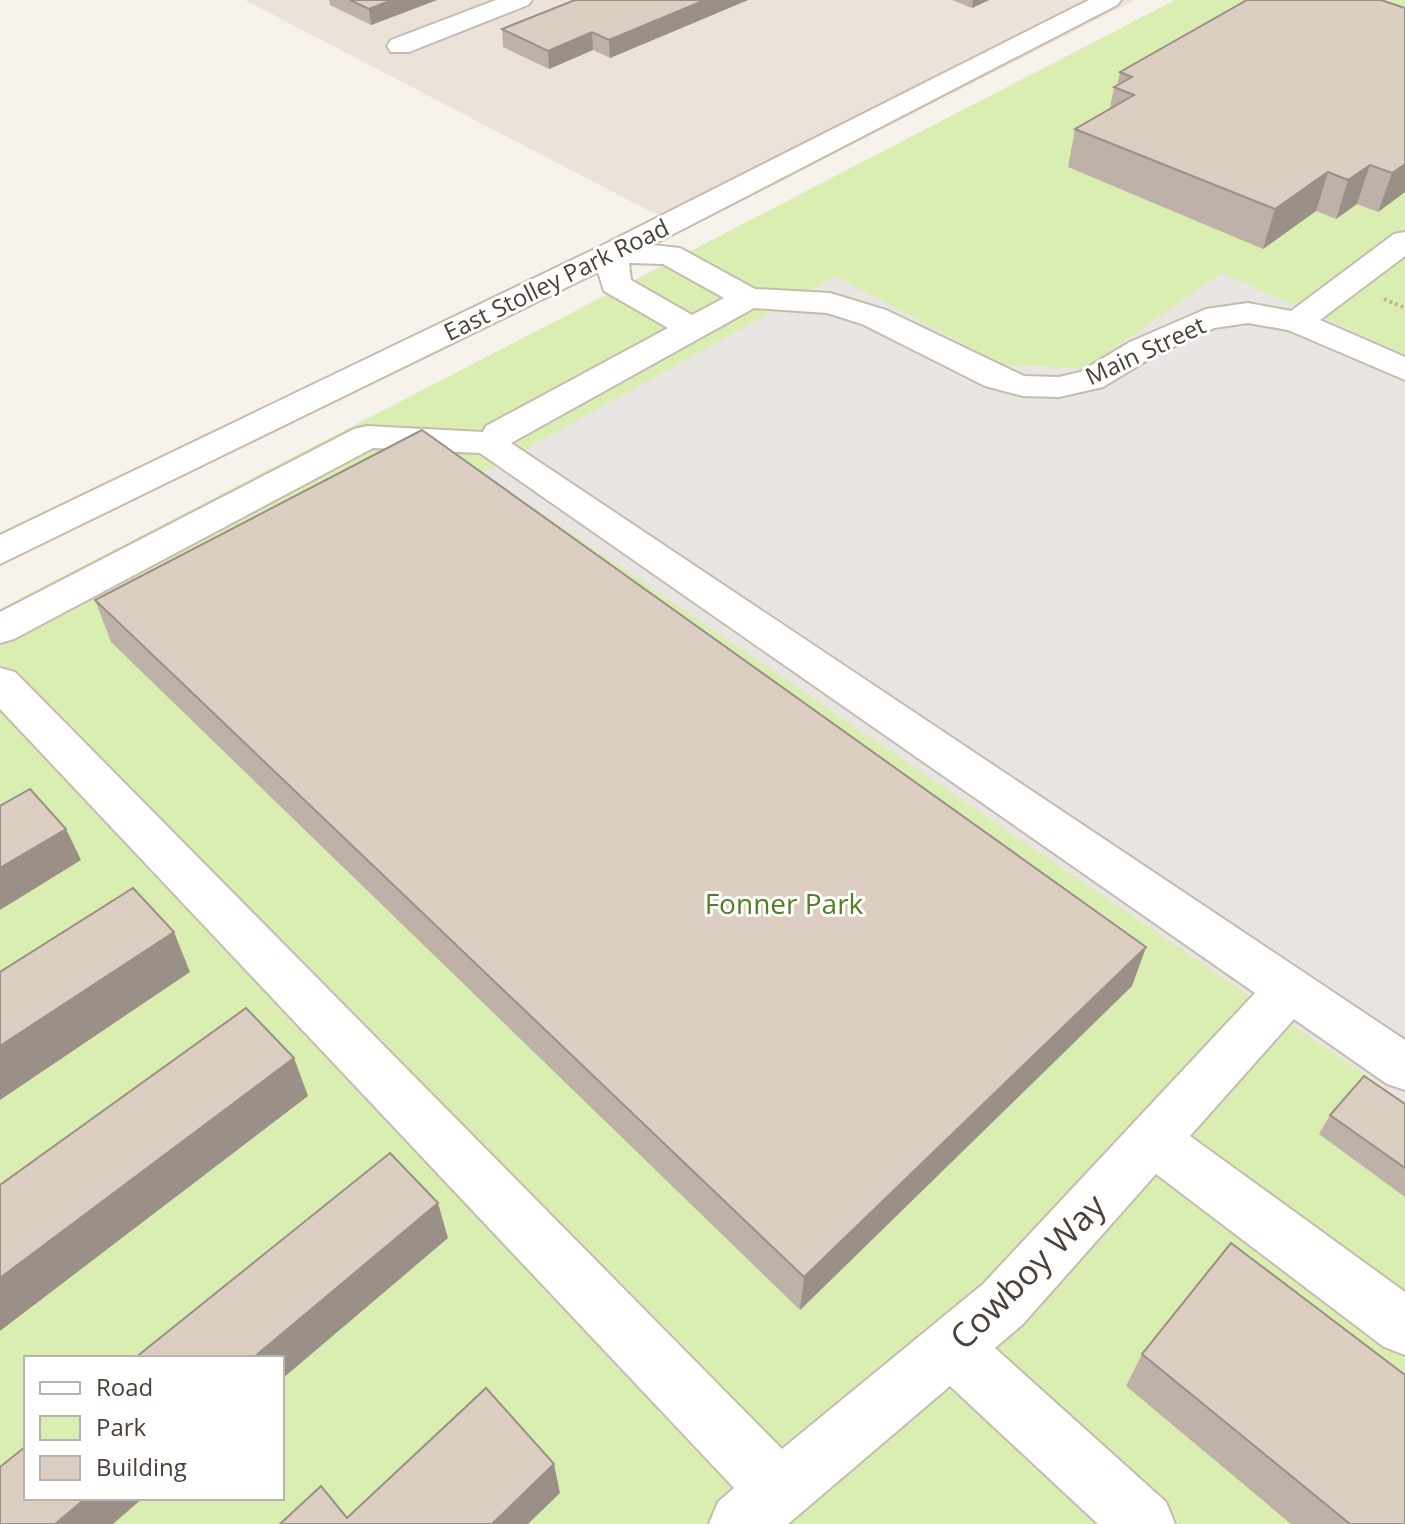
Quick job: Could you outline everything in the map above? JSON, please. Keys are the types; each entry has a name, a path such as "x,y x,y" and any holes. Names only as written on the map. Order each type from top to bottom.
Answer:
{"street":[{"path":"400,46 519,0"},
{"name":"East Stolley Park Road","path":"0,551 612,253 1108,0"},
{"path":"1297,322 1405,241"},
{"path":"693,329 615,284 612,253 669,255 748,298"},
{"path":"493,443 499,434 748,298"},
{"name":"Main Street","path":"748,298 830,303 874,317 997,379 1023,386 1059,387 1091,380 1142,349 1206,319 1248,313 1297,322 1405,370"},
{"path":"0,629 367,437 493,443"},
{"path":"493,443 497,451 1405,1068"},
{"path":"0,683 759,1508"},
{"name":"Cowboy Way","path":"759,1508 1003,1304 1288,991"},
{"path":"1153,1140 1405,1327"},
{"path":"952,1348 1144,1524"}],"shaded area":[{"path":"245,0 1135,0 686,230"},
{"path":"1222,273 1405,354 1405,1102 483,473 835,276 1002,364 1084,369"}],"green space":[{"name":"Fonner Park","path":"1175,0 1405,0 1405,1524 0,1524 0,609"}],"building":[{"path":"350,0 392,0 369,9"},
{"path":"575,0 705,0 609,40 592,32 548,51 502,29"},
{"path":"1247,0 1381,0 1405,8 1405,164 1392,173 1370,165 1348,180 1328,172 1275,209 1075,129 1134,95 1114,87 1132,77 1120,72"},
{"path":"422,430 1146,947 804,1277 95,600"},
{"path":"30,789 66,829 0,868 0,806"},
{"path":"133,888 174,932 0,1046 0,972"},
{"path":"246,1008 294,1058 0,1278 0,1185"},
{"path":"1364,1076 1405,1104 1405,1168 1330,1115"},
{"path":"390,1153 438,1203 255,1356 137,1356"},
{"path":"1231,1243 1405,1375 1405,1524 1350,1524 1142,1354"},
{"path":"486,1388 554,1464 492,1524 280,1524 321,1486 347,1518"},
{"path":"24,1448 24,1500 84,1500 55,1524 0,1524 0,1467"}]}
